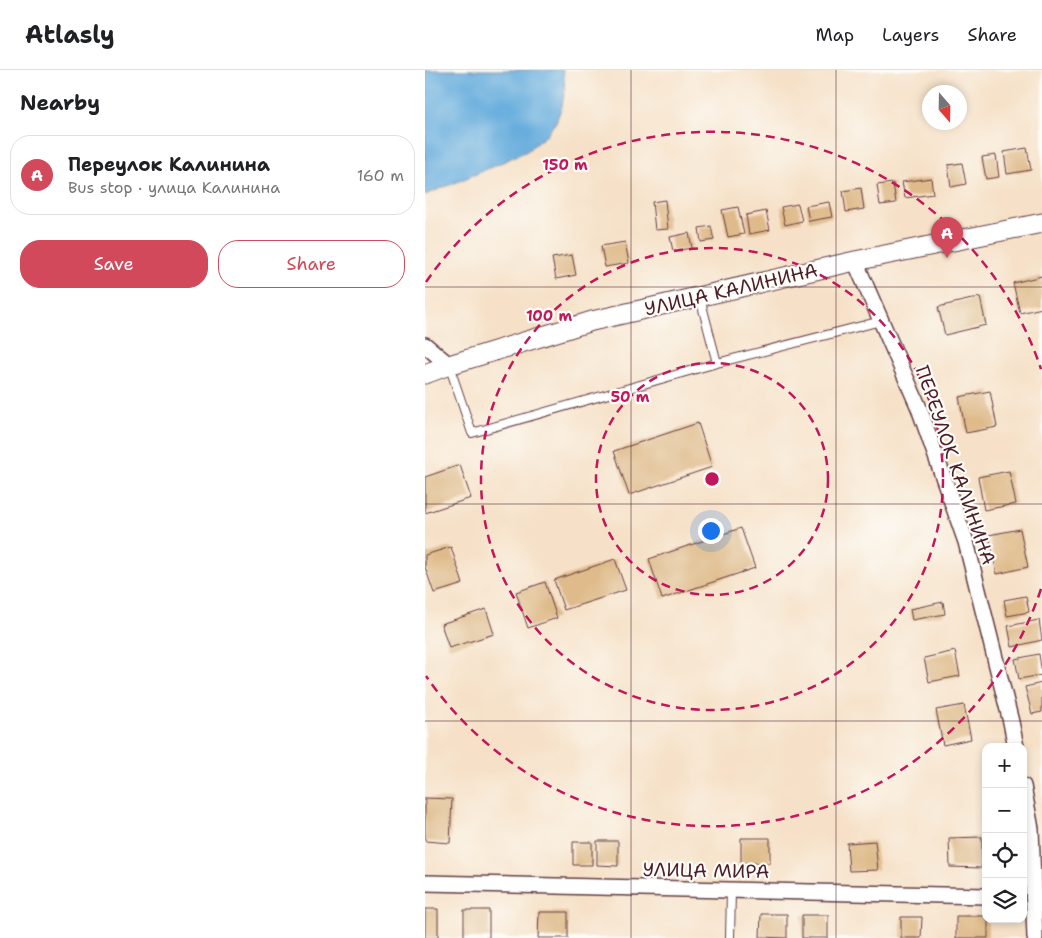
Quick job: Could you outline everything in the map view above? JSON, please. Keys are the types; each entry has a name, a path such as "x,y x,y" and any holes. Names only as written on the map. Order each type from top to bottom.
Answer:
{"street":[{"name":"УЛИЦА КАЛИНИНА","path":"425,374 592,320 855,261 1042,223"},
{"name":"ПЕРЕУЛОК КАЛИНИНА","path":"855,261 919,408 966,542 1015,743"},
{"path":"425,345 449,366"},
{"path":"1023,788 1031,829 1035,938"},
{"name":"УЛИЦА МИРА","path":"425,884 982,896"}],"lane":[{"path":"700,296 717,363"},
{"path":"449,366 472,432 717,363 881,321"},
{"path":"730,938 731,890"}],"water":[{"path":"425,70 563,70 565,89 562,106 556,122 545,136 527,151 425,195"}],"building":[{"path":"1027,148 1031,170 1007,174 1004,152"},
{"path":"996,155 999,177 986,179 982,157"},
{"path":"962,163 966,184 951,187 948,165"},
{"path":"931,178 933,194 905,198 902,182"},
{"path":"893,183 896,203 880,205 877,185"},
{"path":"861,188 864,209 846,212 843,191"},
{"path":"665,200 668,229 655,230 652,202"},
{"path":"829,202 832,217 809,221 806,206"},
{"path":"798,204 802,221 785,225 781,207"},
{"path":"738,207 744,234 728,237 722,210"},
{"path":"766,211 770,230 749,234 746,215"},
{"path":"711,226 714,240 701,242 699,228"},
{"path":"689,233 692,248 673,251 670,237"},
{"path":"625,242 629,263 605,267 601,246"},
{"path":"572,255 576,275 556,279 552,258"},
{"path":"1042,276 1042,308 1020,313 1013,283"},
{"path":"980,297 986,325 945,335 938,307"},
{"path":"990,391 997,427 966,433 959,397"},
{"path":"698,423 712,467 629,495 614,451"},
{"path":"460,465 471,498 425,513 425,477"},
{"path":"1009,471 1016,504 984,510 978,477"},
{"path":"741,528 755,568 662,599 649,559"},
{"path":"1020,529 1028,567 997,574 989,535"},
{"path":"451,547 463,584 434,593 425,567 425,555"},
{"path":"615,559 626,590 564,610 554,580"},
{"path":"545,582 557,618 528,628 516,592"},
{"path":"1026,596 1029,612 1007,616 1004,600"},
{"path":"943,602 945,614 912,620 910,609"},
{"path":"486,609 494,634 449,648 441,624"},
{"path":"1039,620 1042,640 1012,647 1008,626"},
{"path":"955,651 960,676 929,682 924,658"},
{"path":"1039,654 1042,675 1019,679 1015,659"},
{"path":"1042,683 1042,712 1032,714 1025,687"},
{"path":"964,705 971,739 943,745 936,710"},
{"path":"425,798 452,799 450,843 425,841"},
{"path":"982,837 982,868 950,867 949,838"},
{"path":"741,838 770,838 770,863 741,863"},
{"path":"597,841 618,841 618,866 597,865"},
{"path":"875,841 878,870 849,871 847,843"},
{"path":"573,842 592,842 592,865 573,865"},
{"path":"425,909 438,909 438,938 425,938"},
{"path":"464,910 489,910 489,938 464,938"},
{"path":"539,912 568,912 568,938 538,938"},
{"path":"761,914 787,914 787,938 760,937"},
{"path":"802,915 828,915 828,938 802,938"},
{"path":"956,916 982,916 982,923 988,923 988,938 956,938"},
{"path":"901,917 922,917 921,938 901,938"}],"place":[{"name":"Переулок Калинина","path":"947,258"}]}
